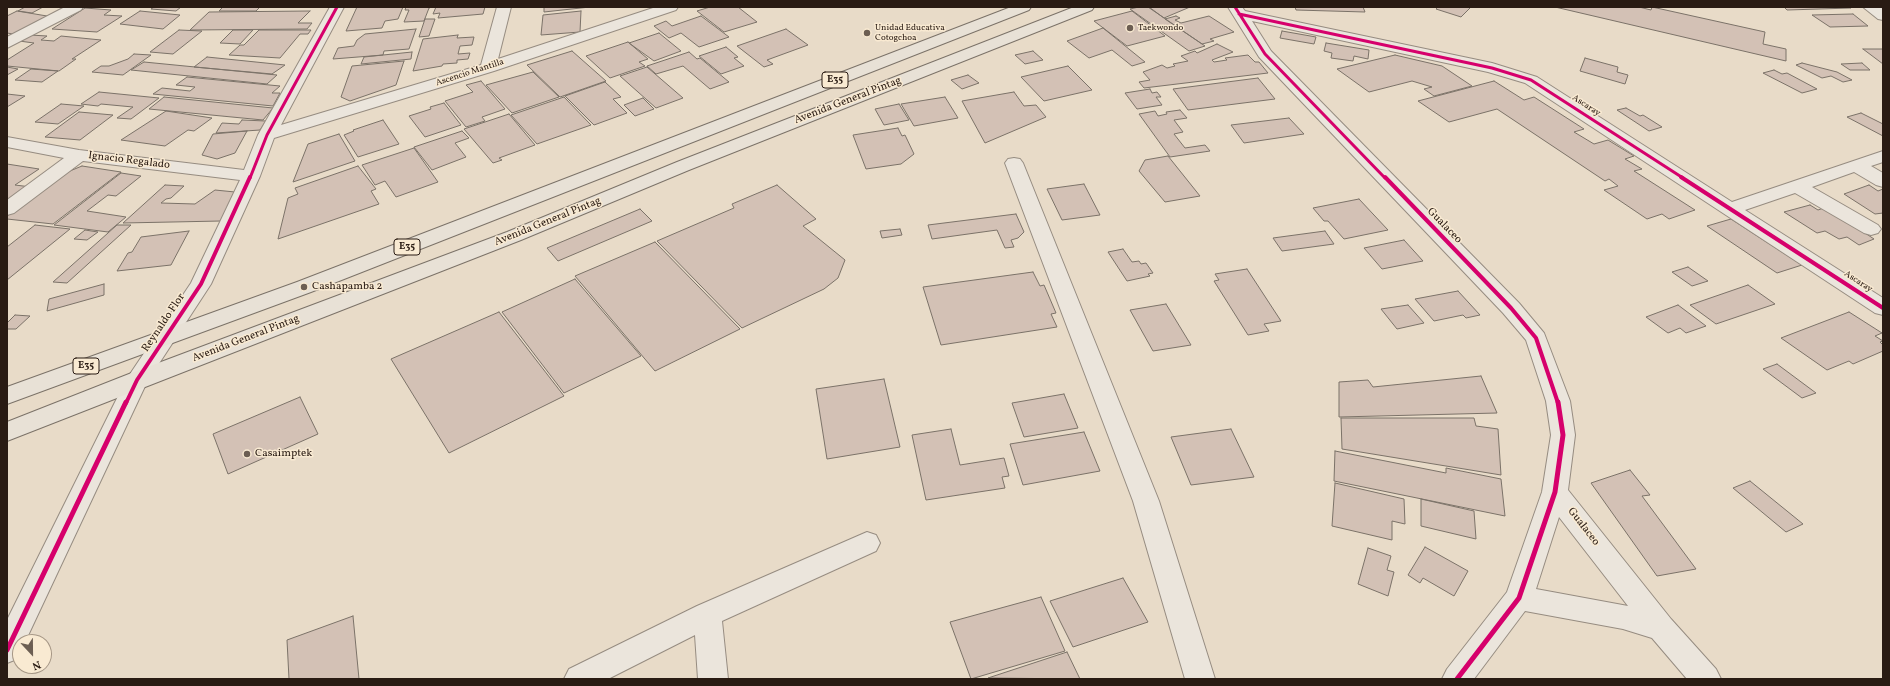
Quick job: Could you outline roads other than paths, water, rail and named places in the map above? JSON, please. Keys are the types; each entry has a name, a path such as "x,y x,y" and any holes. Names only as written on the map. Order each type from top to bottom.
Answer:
{"highway":[{"name":"E35","path":"7,396 312,284 1024,7"},
{"name":"Avenida General Pintag","path":"7,432 137,380 514,236 683,166 1087,7"}],"street":[{"path":"7,43 76,7"},
{"name":"Reynaldo Flor","path":"7,650 137,380 201,284 252,176 268,135 338,7"},
{"path":"488,68 504,7"},
{"name":"Ascencio Mantilla","path":"268,135 488,68 671,7"},
{"path":"1870,7 1883,16"},
{"name":"Ascaray","path":"1237,11 1492,68 1531,80 1730,209 1878,301"},
{"name":"Gualaceo","path":"1237,11 1264,54 1511,308 1536,338 1558,401 1563,435 1555,492 1661,628 1706,679"},
{"name":"Ignacio Regalado","path":"12,146 252,176"},
{"path":"7,209 79,155"},
{"path":"1730,209 1883,156"},
{"path":"1014,162 1146,501 1200,679"},
{"path":"1855,166 1883,181"},
{"path":"1798,186 1871,229"},
{"path":"1457,679 1518,598 1555,492"},
{"path":"579,679 707,615 867,543"},
{"path":"1518,598 1623,617 1661,628"},
{"path":"707,615 713,679"}],"place":[{"name":"Taekwondo","path":"1130,28"},
{"name":"Unidad Educativa Cotogchoa","path":"867,33"},
{"name":"Cashapamba 2","path":"304,287"},
{"name":"Casaimptek","path":"247,454"}]}
